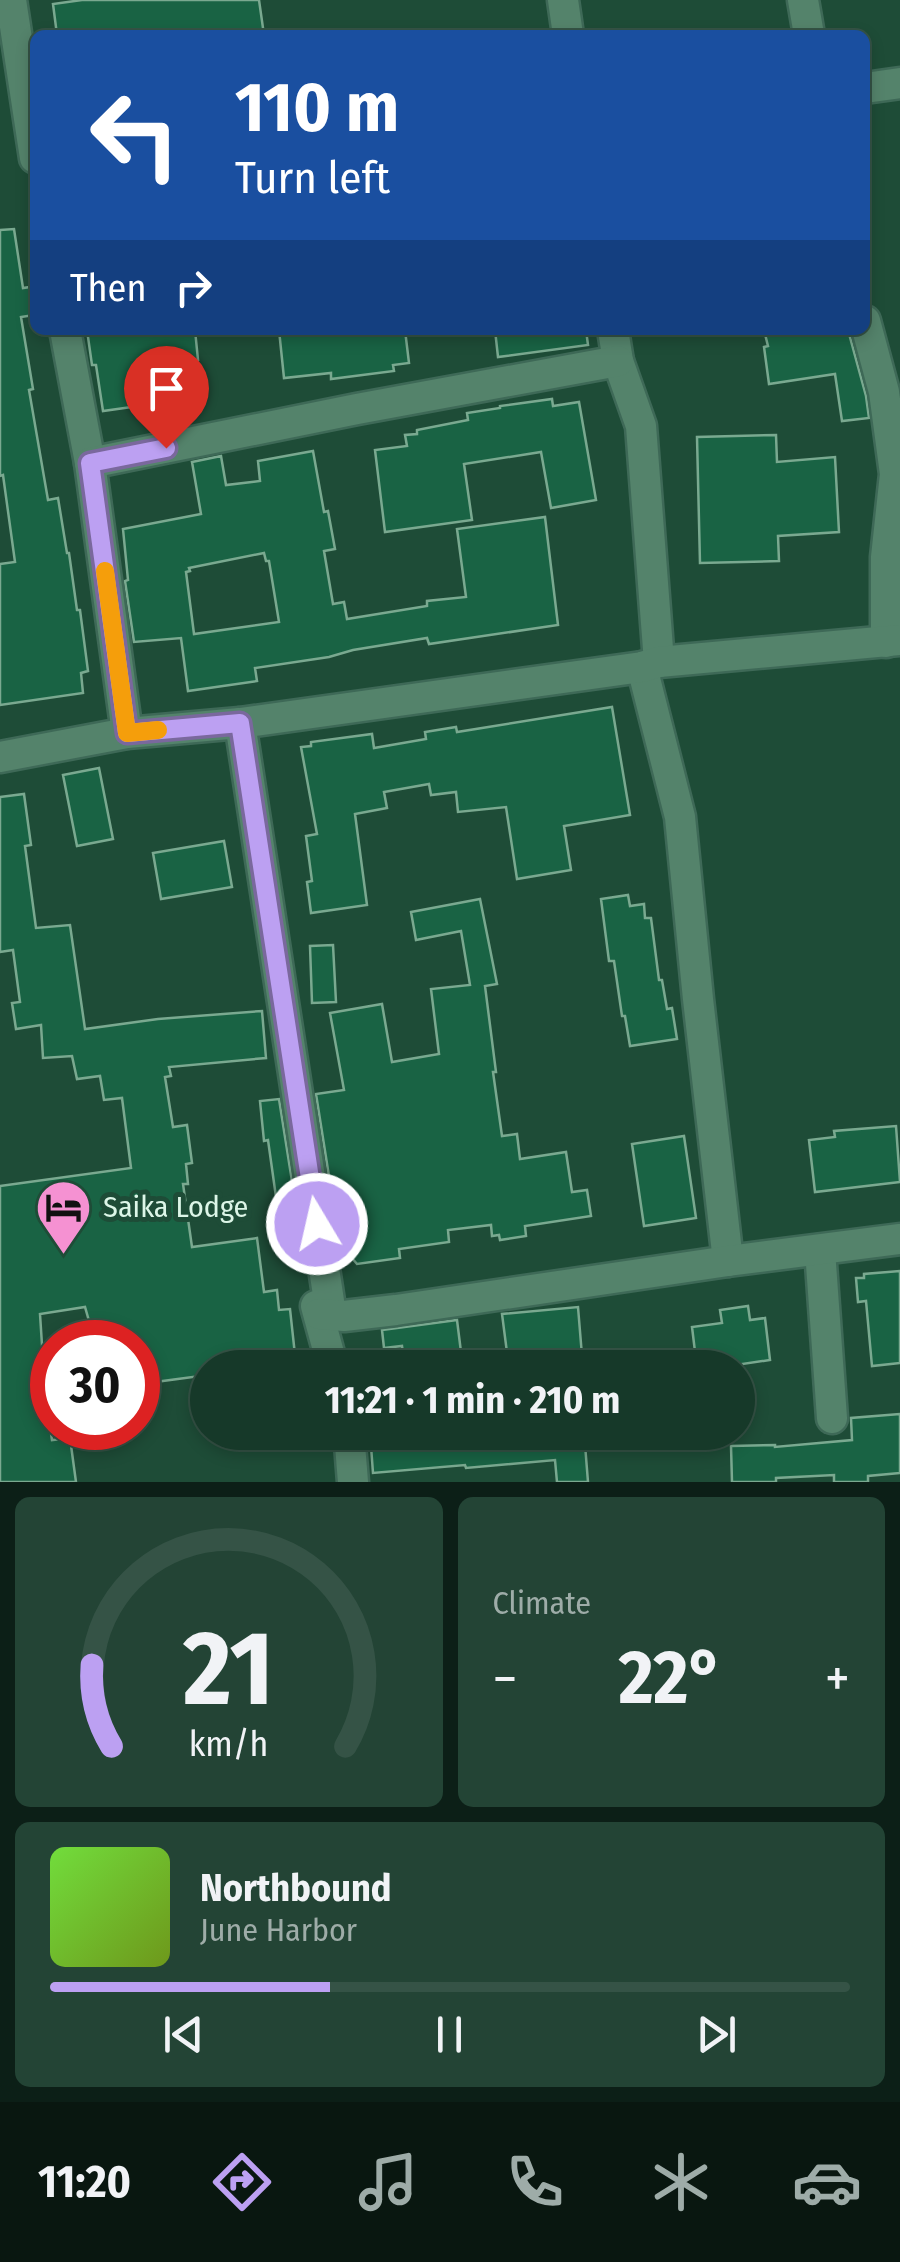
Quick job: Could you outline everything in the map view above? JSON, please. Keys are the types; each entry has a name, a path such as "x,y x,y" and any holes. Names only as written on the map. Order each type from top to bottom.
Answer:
{"street":[{"path":"11,0 30,125"},
{"path":"562,0 567,30"},
{"path":"803,0 808,30"},
{"path":"870,87 900,83"},
{"path":"66,335 90,463 127,733"},
{"path":"614,335 618,361 641,426 651,664 680,817 728,1261"},
{"path":"0,757 127,733 240,723 651,664 893,641 886,557 895,474 884,392 869,335"},
{"path":"90,463 357,408 618,361"},
{"path":"240,723 329,1301 316,1306 329,1350"},
{"path":"320,1314 344,1316 396,1310 900,1239"},
{"path":"820,1250 832,1418"},
{"path":"350,1450 353,1482"}],"building":[{"path":"82,0 259,0 263,30 56,30 53,4"},
{"path":"14,229 23,288 30,287 30,316 21,317 33,389 29,390 48,500 58,498 88,671 81,673 83,693 0,705 0,564 15,562 3,475 0,476 0,230"},
{"path":"88,335 196,335 198,360 148,368 153,404 103,411 96,365 92,365"},
{"path":"280,335 406,335 409,363 393,365 394,371 331,379 331,373 284,378"},
{"path":"496,335 587,335 588,345 498,357"},
{"path":"765,335 849,335 869,418 842,421 835,374 769,384 764,347 768,346"},
{"path":"552,399 553,406 579,402 596,500 551,508 541,452 464,464 472,520 385,532 375,450 407,446 405,435 468,420 467,413"},
{"path":"776,435 777,462 835,457 839,532 778,536 779,561 700,563 697,437"},
{"path":"313,451 335,549 324,551 333,604 344,602 347,619 427,606 427,601 466,597 457,529 545,517 558,625 429,644 427,638 353,650 255,668 257,681 188,691 181,638 134,642 125,581 128,580 123,529 201,514 192,462 221,456 226,485 260,481 258,461","holes":["264,553 279,622 194,634 186,572 189,568"]},
{"path":"612,707 630,815 564,826 571,870 517,879 506,807 458,812 456,792 431,795 429,784 384,792 387,808 355,814 367,905 311,913 307,882 312,881 306,836 317,834 301,747 311,746 311,742 372,734 374,748 426,739 425,732 456,727 457,732"},
{"path":"99,768 113,839 77,846 63,775"},
{"path":"24,794 31,845 25,846 36,928 70,925 85,1029 262,1011 266,1058 169,1067 171,1076 165,1077 173,1127 187,1125 192,1163 186,1164 188,1184 183,1184 192,1247 257,1238 264,1292 277,1290 279,1310 290,1309 294,1350 190,1350 190,1377 160,1381 160,1320 89,1320 85,1307 40,1314 40,1320 30,1320 30,1450 72,1450 76,1482 0,1482 0,1186 131,1168 122,1098 104,1100 100,1076 77,1079 72,1056 43,1058 41,1025 16,1029 12,1003 20,1002 13,950 0,952 0,797"},
{"path":"224,841 232,887 161,899 153,853"},
{"path":"628,895 630,906 644,904 645,918 651,918 659,980 667,1009 672,1008 677,1039 630,1046 614,961 609,961 601,899"},
{"path":"480,899 497,984 485,986 502,1136 517,1134 520,1159 566,1152 572,1192 587,1190 591,1216 525,1226 526,1236 500,1240 499,1235 492,1236 491,1225 448,1230 449,1242 399,1249 400,1258 357,1264 346,1251 338,1188 331,1189 316,1094 344,1090 330,1013 382,1004 392,1062 439,1054 431,989 470,985 461,931 416,940 411,912"},
{"path":"333,945 336,1002 312,1003 310,946"},
{"path":"279,1099 294,1194 276,1197 260,1101"},
{"path":"896,1126 900,1182 815,1192 809,1140 835,1137 834,1131"},
{"path":"684,1136 696,1218 644,1226 632,1144"},
{"path":"900,1271 900,1363 872,1366 866,1301 858,1302 856,1278"},
{"path":"748,1306 750,1320 765,1318 770,1360 755,1362 755,1350 695,1350 692,1327 722,1323 720,1310"},
{"path":"578,1307 582,1350 507,1350 502,1314"},
{"path":"457,1320 461,1350 384,1348 382,1330"},
{"path":"900,1414 900,1473 868,1476 868,1482 834,1482 834,1475 776,1478 776,1482 732,1482 731,1450 852,1440 851,1418"},
{"path":"371,1450 585,1450 588,1482 557,1482 555,1460 373,1473"}],"slow traffic":[{"path":"105,571 127,733 158,730"}],"place":[{"name":"Saika Lodge","path":"64,1256"}],"route":[{"path":"166,448 90,463 127,733 240,723 317,1224"}]}
